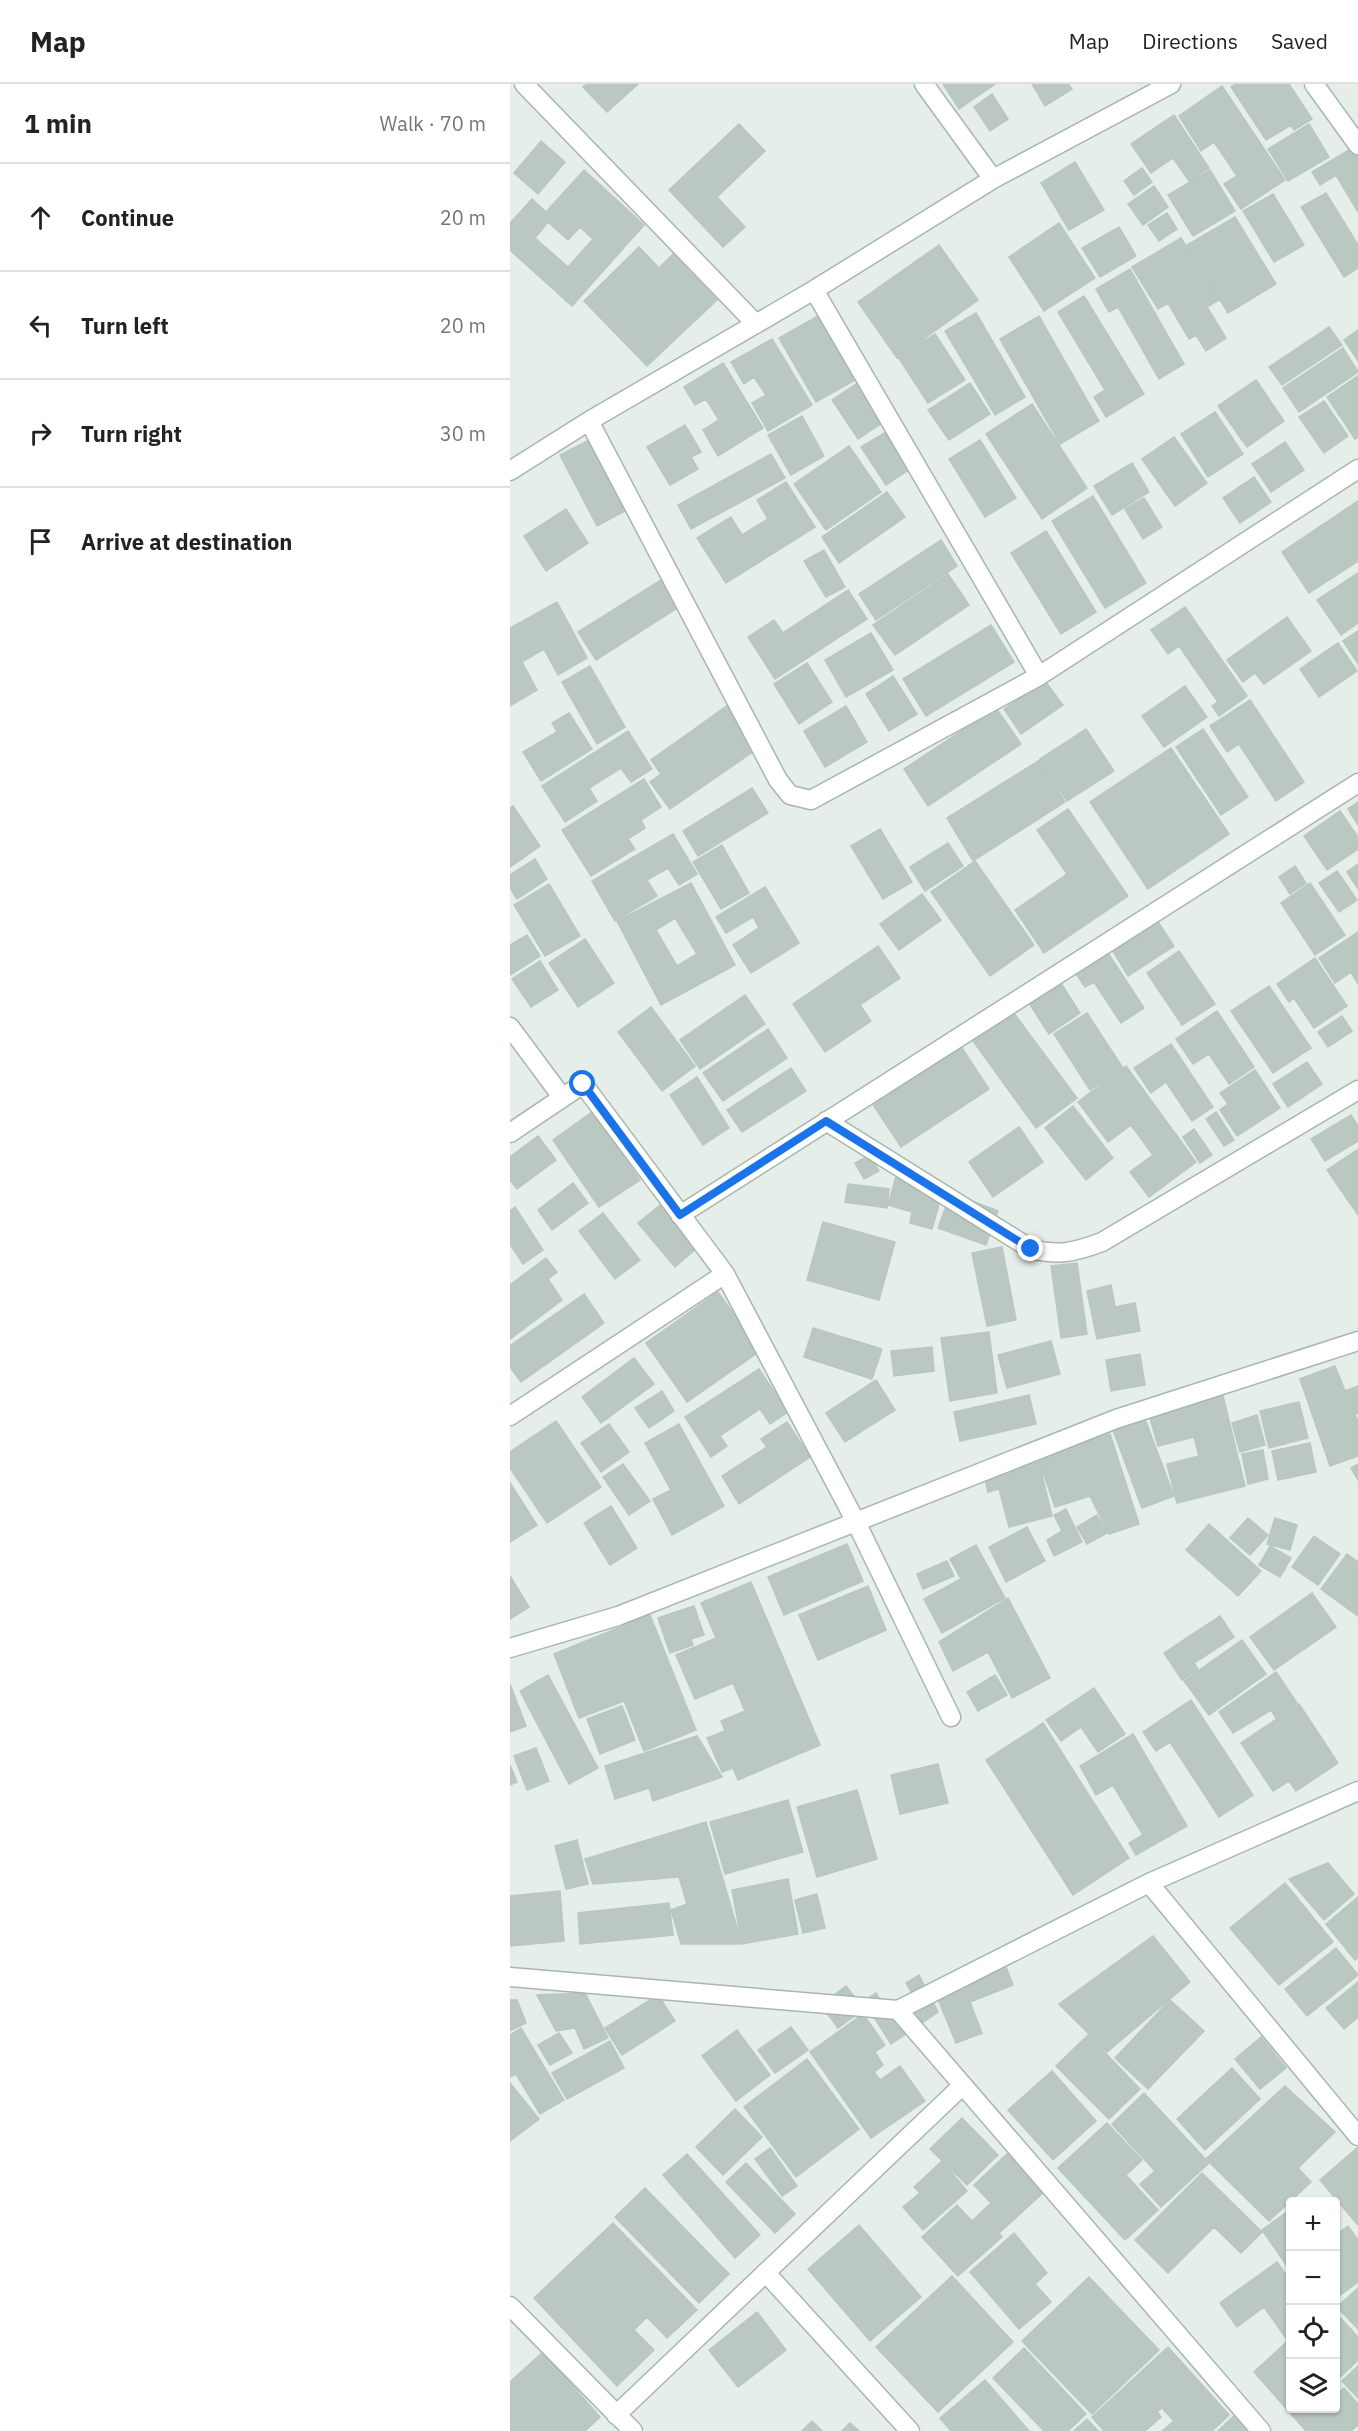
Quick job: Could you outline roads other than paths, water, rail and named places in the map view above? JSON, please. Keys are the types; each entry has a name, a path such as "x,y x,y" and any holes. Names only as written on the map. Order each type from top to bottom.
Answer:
{"street":[{"path":"524,84 756,324"},
{"path":"924,84 993,179"},
{"path":"510,471 589,421 814,291 993,179 1171,84"},
{"path":"1314,84 1358,145"},
{"path":"814,291 1040,676"},
{"path":"589,421 777,780 790,795 811,800 1040,676 1358,469"},
{"path":"680,1215 1358,783"},
{"path":"510,1027 562,1097"},
{"path":"510,1132 583,1084 725,1274 856,1522 951,1717"},
{"path":"826,1121 1031,1249 1052,1254 1076,1252 1102,1242 1358,1090"},
{"path":"510,1416 725,1274"},
{"path":"510,1648 618,1616 1116,1419 1358,1341"},
{"path":"510,1977 898,2010 1149,1883 1358,1791"},
{"path":"1149,1883 1358,2136"},
{"path":"898,2010 1261,2431"},
{"path":"616,2415 767,2274 963,2085"},
{"path":"767,2274 910,2431"},
{"path":"510,2306 633,2431"}]}
